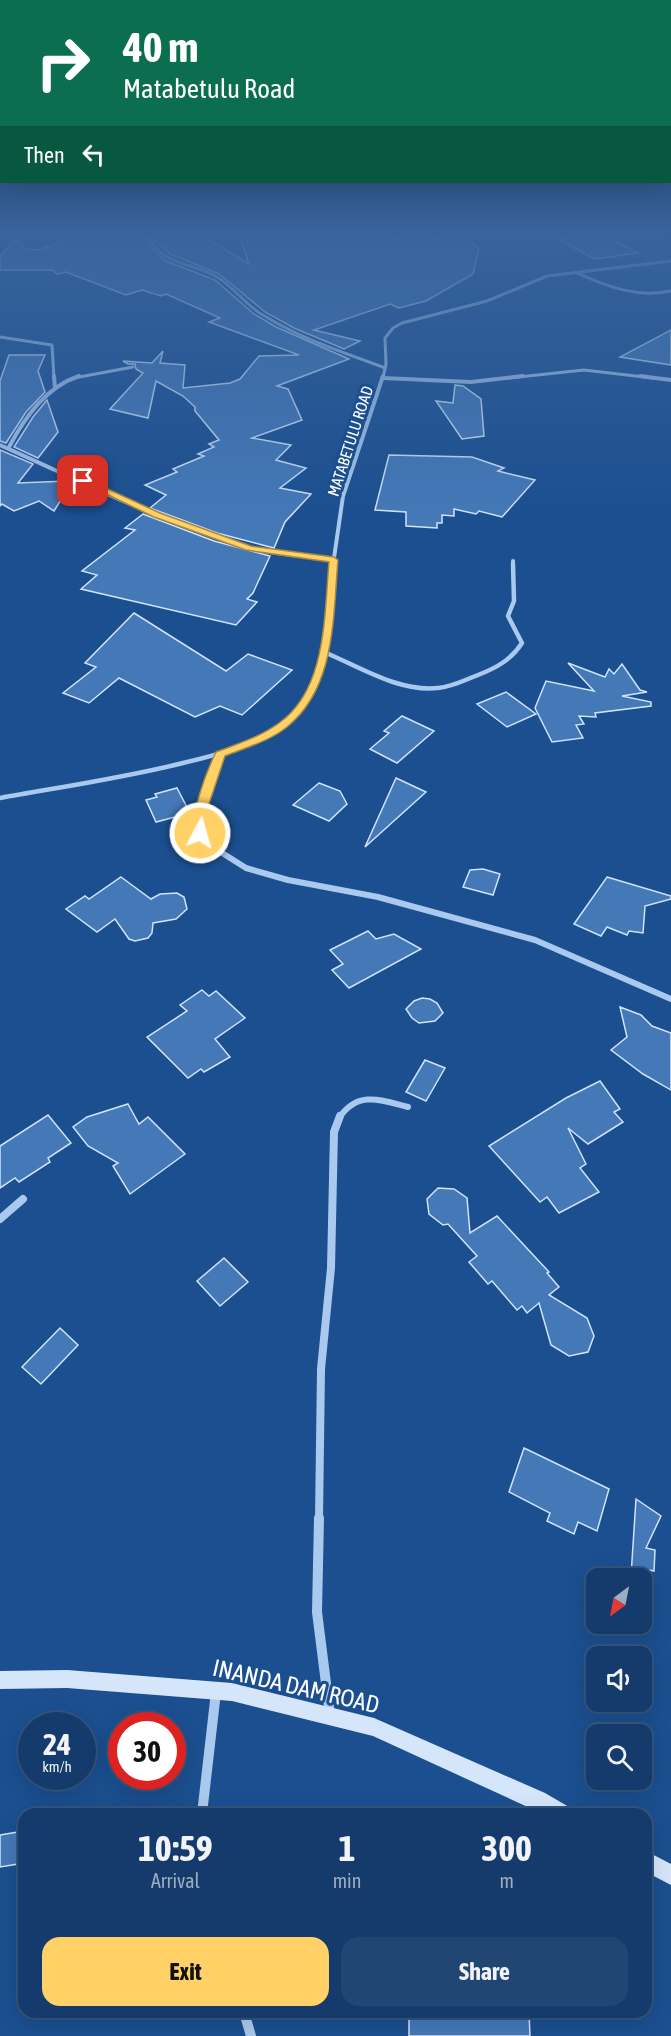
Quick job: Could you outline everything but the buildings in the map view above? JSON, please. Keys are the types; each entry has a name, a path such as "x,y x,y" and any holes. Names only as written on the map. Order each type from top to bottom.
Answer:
{"street":[{"path":"282,327 385,368"},
{"name":"MATABETULU ROAD","path":"0,798 147,772 220,754 255,741 282,726 298,711 315,686 324,652 343,496 383,378 385,338 395,327"},
{"path":"0,337 52,345 55,388"},
{"path":"9,447 18,428 55,388 94,373 133,367"},
{"path":"383,378 471,382 585,370 671,380"},
{"path":"0,445 9,447 157,515 221,539 266,552 334,560"},
{"path":"324,652 413,688 438,688 463,682 498,667 512,658 522,643 508,616 514,601 513,561"},
{"path":"220,754 202,807 200,833 208,844 236,862 288,880 378,897 535,940 671,999"},
{"path":"330,1716 317,1612 321,1368 331,1268 334,1132 344,1107 354,1101 377,1101 408,1107"},
{"path":"0,1219 23,1199"},
{"name":"INANDA DAM ROAD","path":"0,1680 67,1679 232,1692 374,1727 552,1808"},
{"path":"203,1808 216,1691"},
{"path":"652,1864 671,1875"},
{"path":"246,2018 251,2036"}],"route":[{"path":"83,481 157,515 249,548 334,560 327,633 315,686 298,711 282,726 255,741 220,754 202,807 200,833"}]}
